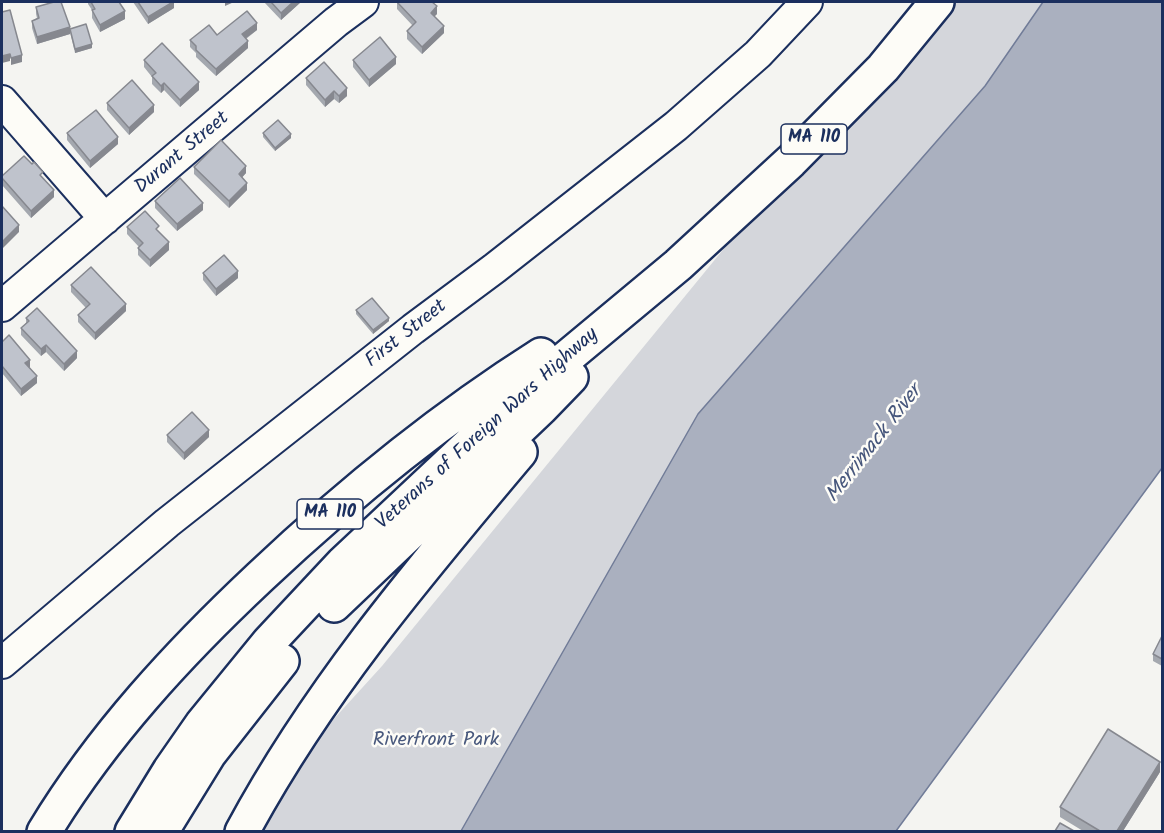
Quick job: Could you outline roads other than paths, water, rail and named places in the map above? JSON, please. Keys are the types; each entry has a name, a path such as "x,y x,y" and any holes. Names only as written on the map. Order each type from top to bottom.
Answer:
{"main road":[{"name":"Veterans of Foreign Wars Highway","path":"132,831 202,724 262,650 320,586 523,394 678,265 791,161 855,98 937,2"},
{"name":"Veterans of Foreign Wars Highway","path":"161,831 227,729 315,624 541,408 678,265"},
{"name":"MA 110","path":"44,831 113,733 147,692 208,626 289,550 363,485 455,414 678,265"},
{"name":"MA 110","path":"242,831 299,736 363,643 408,585 678,265"}],"street":[{"name":"Durant Street","path":"2,306 336,22 363,2"},
{"name":"First Street","path":"2,663 222,479 676,126 759,54 807,2"},
{"path":"2,101 105,219"}],"water":[{"name":"Merrimack River","path":"1043,2 1162,2 1162,468 896,831 461,831 698,414 985,86"}],"park label":[{"name":"Riverfront Park","path":"436,742"}]}
